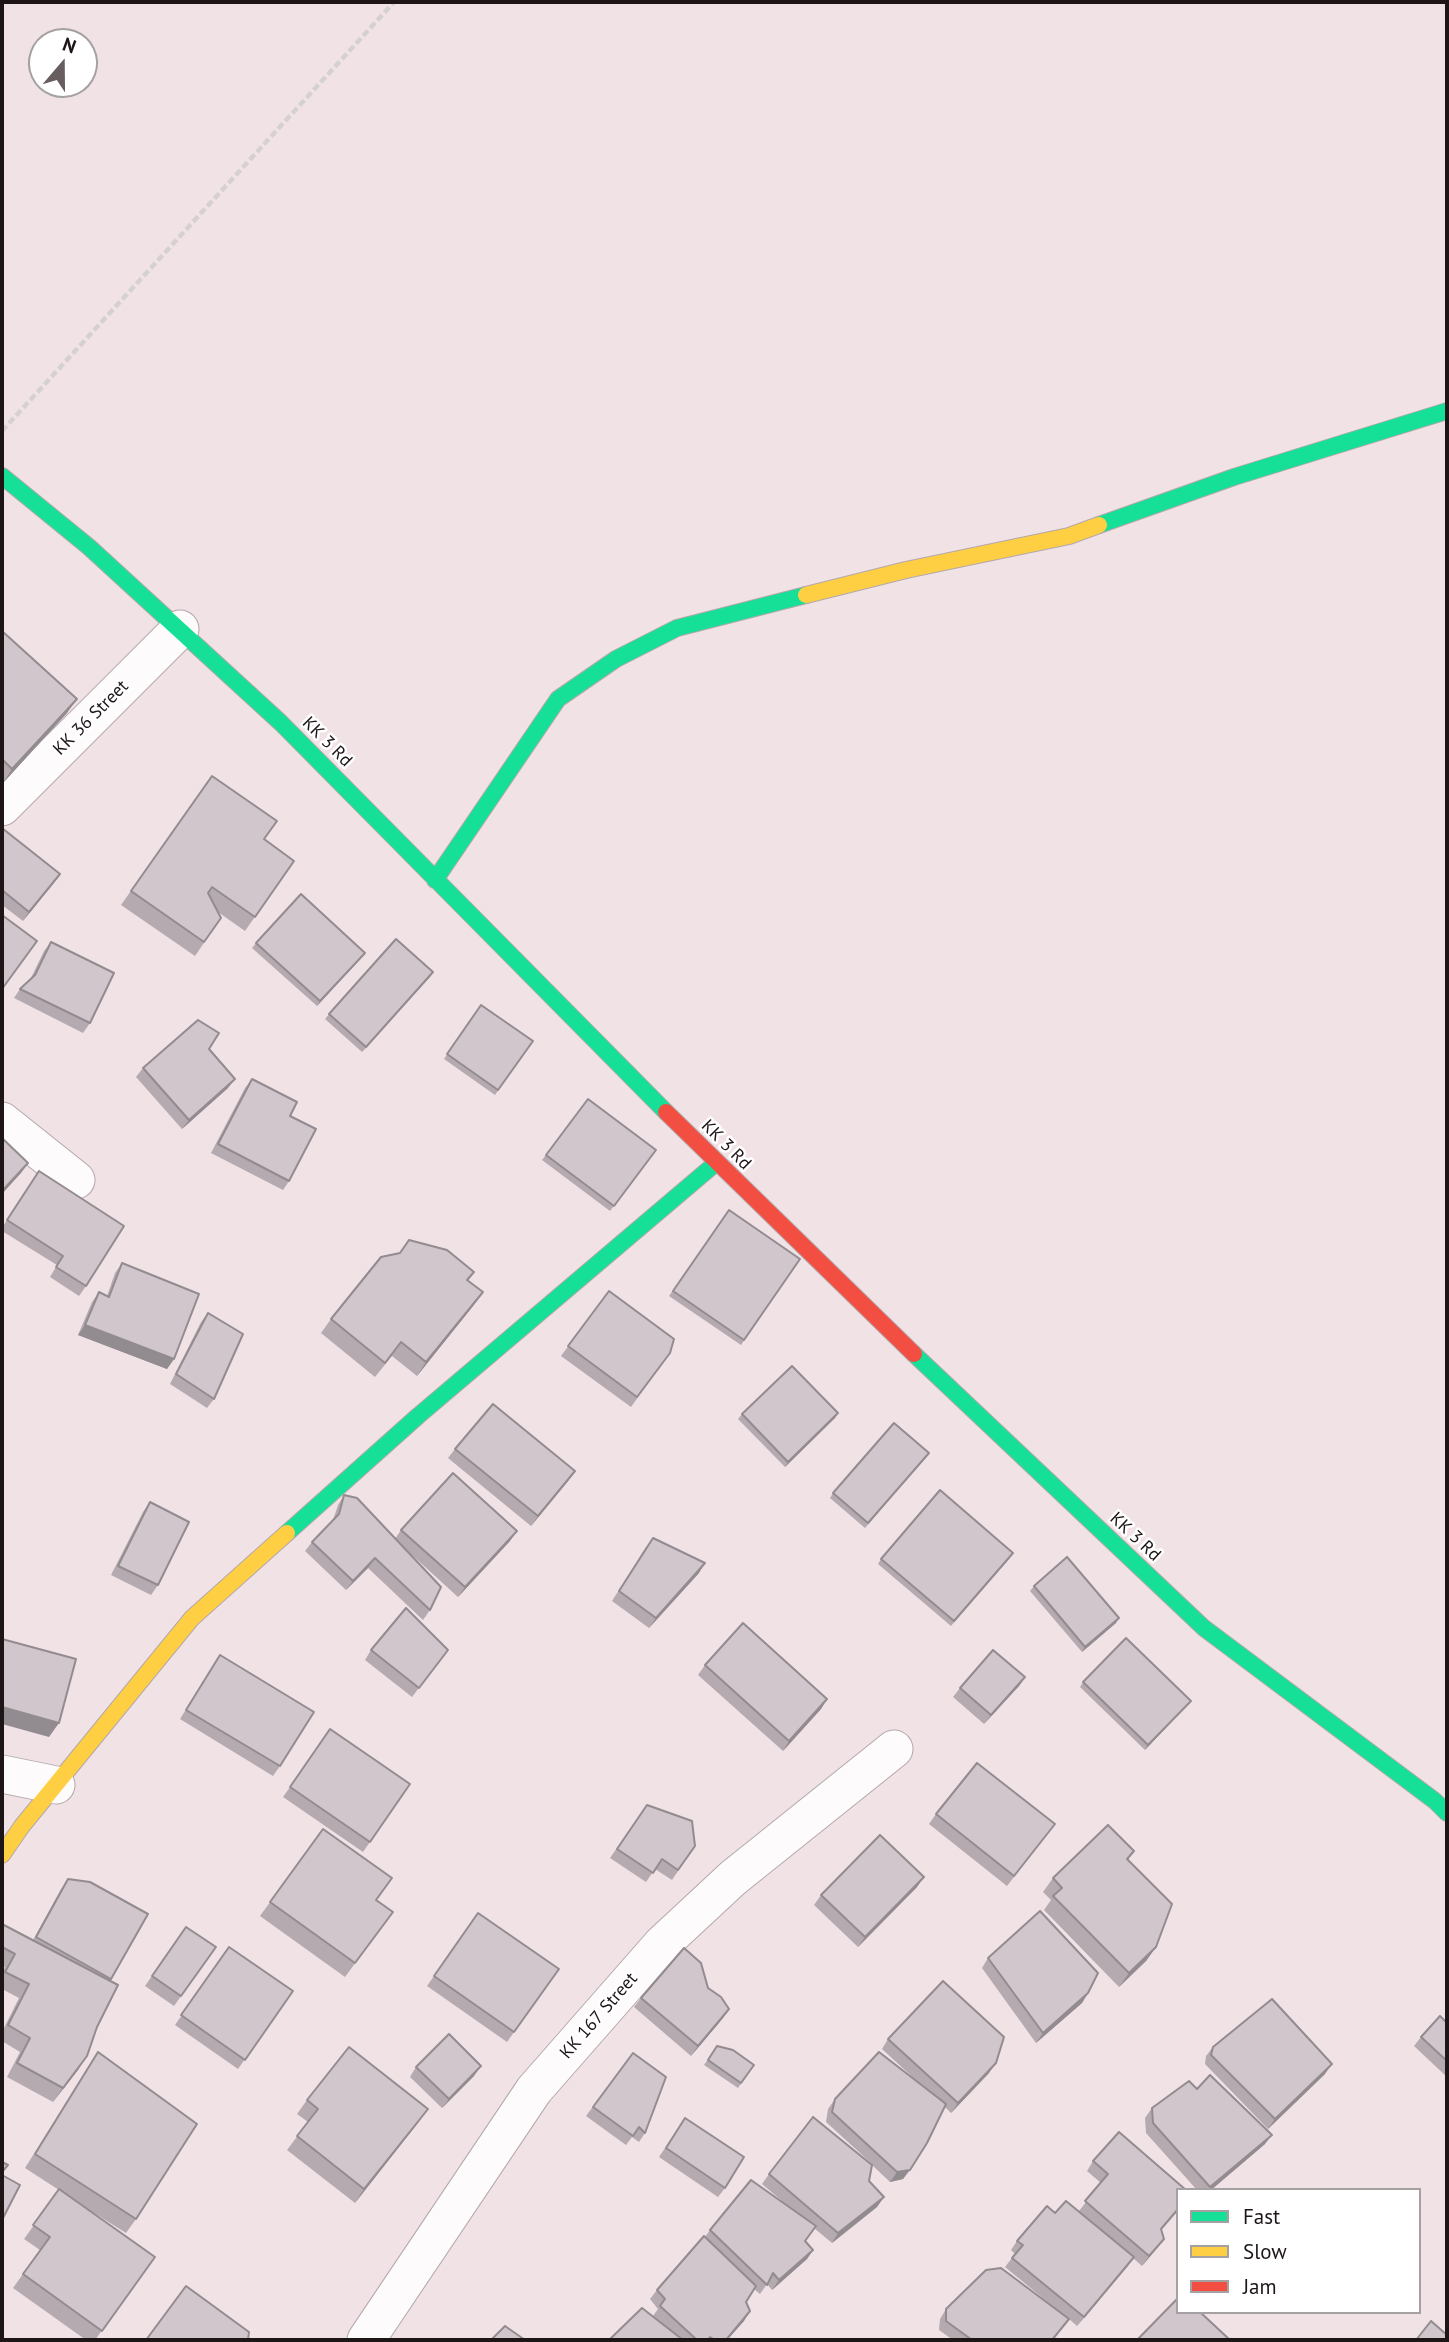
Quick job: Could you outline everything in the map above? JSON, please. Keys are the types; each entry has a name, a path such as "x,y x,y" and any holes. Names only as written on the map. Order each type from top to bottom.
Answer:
{"main road":[{"path":"435,880 558,699 616,659 677,628 906,570 1069,536 1234,477 1447,411"},
{"name":"KK 3 Rd","path":"2,476 89,547 281,723 716,1163 1204,1628 1435,1801 1447,1813"},
{"path":"2,1855 192,1618 418,1416 716,1163"}],"street":[{"name":"KK 36 Street","path":"2,807 180,629"},
{"path":"2,1121 76,1180"},
{"name":"KK 167 Street","path":"366,2340 534,2090 653,1955 733,1878 894,1749"},
{"path":"2,1774 56,1785"}],"path":[{"path":"2,430 394,2"}],"building":[{"path":"2,631 77,699 12,769 2,759"},
{"path":"212,776 277,821 264,839 294,861 255,917 212,887 208,893 221,918 204,942 131,891"},
{"path":"2,828 60,874 29,912 2,890"},
{"path":"301,894 365,953 320,1001 256,943"},
{"path":"2,915 37,941 2,989"},
{"path":"396,939 433,972 366,1047 329,1014"},
{"path":"51,942 114,973 90,1023 20,989 35,975"},
{"path":"481,1005 533,1041 498,1090 447,1054"},
{"path":"198,1020 219,1033 209,1049 235,1079 189,1120 143,1068"},
{"path":"252,1079 297,1102 290,1116 316,1129 289,1181 218,1144"},
{"path":"588,1099 656,1150 614,1206 546,1155"},
{"path":"2,1138 28,1163 2,1191"},
{"path":"39,1171 124,1226 86,1286 56,1267 63,1256 7,1220"},
{"path":"729,1210 800,1259 744,1340 673,1291"},
{"path":"409,1240 447,1250 474,1272 467,1280 483,1292 426,1362 401,1342 385,1363 331,1319 381,1257 400,1253"},
{"path":"122,1263 199,1294 174,1359 85,1325 99,1292 109,1297"},
{"path":"609,1291 674,1339 670,1353 637,1397 568,1346"},
{"path":"208,1313 243,1334 214,1399 176,1374"},
{"path":"792,1366 838,1413 788,1462 742,1414"},
{"path":"493,1404 575,1471 538,1516 455,1449"},
{"path":"894,1423 929,1453 868,1523 833,1493"},
{"path":"453,1473 517,1531 465,1587 401,1530"},
{"path":"940,1490 1013,1553 954,1621 881,1559"},
{"path":"344,1495 357,1498 441,1587 430,1610 375,1558 353,1581 312,1542 339,1514"},
{"path":"150,1502 189,1522 158,1585 118,1566"},
{"path":"653,1538 705,1563 656,1618 619,1591"},
{"path":"1067,1557 1119,1618 1085,1647 1034,1586"},
{"path":"406,1608 448,1650 419,1688 371,1650"},
{"path":"743,1623 827,1699 789,1741 705,1665"},
{"path":"1126,1638 1191,1701 1148,1745 1083,1682"},
{"path":"2,1639 76,1659 59,1723 2,1707"},
{"path":"993,1650 1025,1677 991,1715 960,1688"},
{"path":"220,1655 314,1712 280,1766 186,1710"},
{"path":"330,1729 410,1784 370,1842 290,1787"},
{"path":"977,1763 1055,1824 1014,1876 936,1814"},
{"path":"647,1805 692,1821 695,1846 678,1870 662,1859 653,1873 617,1849"},
{"path":"1108,1825 1134,1851 1127,1859 1172,1904 1156,1947 1129,1973 1053,1896 1062,1888 1053,1878"},
{"path":"323,1829 392,1878 376,1900 393,1912 355,1963 270,1902"},
{"path":"880,1835 924,1877 865,1937 821,1895"},
{"path":"68,1879 90,1882 148,1914 111,1979 36,1937"},
{"path":"1040,1911 1098,1973 1088,1993 1043,2033 988,1958"},
{"path":"478,1913 559,1969 514,2032 434,1976"},
{"path":"2,1924 118,1985 97,2027 87,2056 63,2088 17,2063 30,2038 8,2025 29,1984 5,1972 15,1954 2,1947"},
{"path":"186,1927 216,1947 181,1996 152,1976"},
{"path":"229,1947 293,1991 245,2060 181,2015"},
{"path":"684,1948 701,1963 708,1988 721,1997 729,2009 698,2046 641,1998"},
{"path":"943,1981 1004,2037 996,2063 958,2103 888,2039"},
{"path":"1272,1999 1332,2064 1275,2119 1211,2055 1213,2047"},
{"path":"1440,2016 1447,2023 1447,2061 1421,2037"},
{"path":"449,2034 481,2066 449,2099 416,2067"},
{"path":"717,2046 733,2050 754,2065 741,2083 708,2060"},
{"path":"349,2047 428,2109 364,2189 297,2136 318,2109 307,2100"},
{"path":"98,2052 197,2124 136,2219 35,2154"},
{"path":"879,2052 946,2104 910,2170 897,2172 832,2112 835,2099"},
{"path":"633,2053 666,2077 645,2133 639,2127 633,2136 593,2107"},
{"path":"1210,2075 1272,2135 1210,2187 1153,2123 1152,2108 1189,2081 1197,2089"},
{"path":"813,2117 872,2165 869,2181 884,2197 838,2233 769,2174"},
{"path":"685,2118 744,2157 725,2188 666,2148"},
{"path":"1119,2132 1184,2188 1176,2188 1176,2211 1161,2229 1164,2239 1149,2256 1085,2201 1108,2174 1093,2161"},
{"path":"2,2175 20,2185 2,2220"},
{"path":"751,2180 816,2226 805,2241 813,2250 779,2280 773,2273 767,2285 710,2230"},
{"path":"59,2189 155,2257 102,2331 23,2274 50,2237 33,2225"},
{"path":"1066,2201 1134,2257 1084,2317 1012,2258 1023,2245 1017,2241 1047,2206 1055,2213"},
{"path":"704,2236 756,2286 746,2302 750,2311 726,2340 710,2337 708,2340 697,2340 660,2306 665,2299 657,2290"},
{"path":"1001,2268 1069,2319 1052,2340 972,2340 946,2321 946,2309 986,2270"},
{"path":"186,2286 249,2332 248,2340 146,2340"},
{"path":"1176,2300 1176,2314 1202,2314 1230,2340 1137,2340"},
{"path":"642,2308 683,2340 609,2340"},
{"path":"1431,2321 1447,2335 1447,2340 1416,2340"},
{"path":"505,2326 525,2340 491,2340"}],"traffic: fast":[{"path":"1099,525 1234,477 1447,411"},
{"path":"2,476 89,547 281,723 666,1112"},
{"path":"435,880 558,699 616,659 677,628 806,595"},
{"path":"287,1533 418,1416 716,1163"},
{"path":"914,1354 1204,1628 1435,1801 1447,1813"}],"traffic: slow":[{"path":"806,595 906,570 1069,536 1099,525"},
{"path":"2,1855 22,1826 192,1618 287,1533"}],"traffic: jam":[{"path":"666,1112 914,1354"}]}
